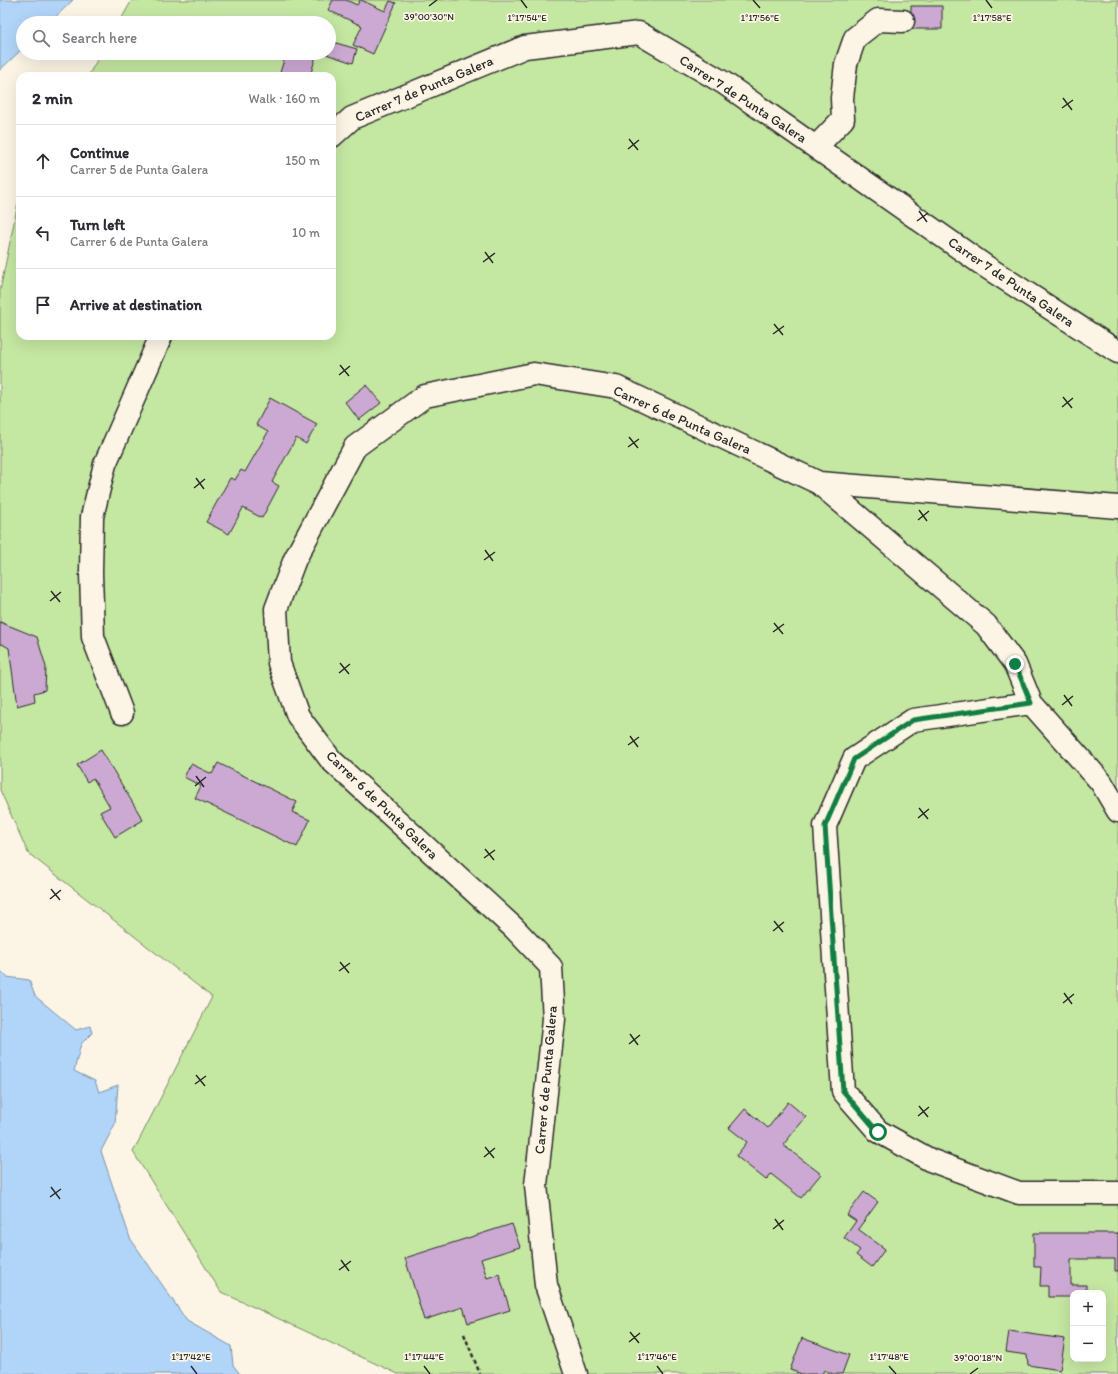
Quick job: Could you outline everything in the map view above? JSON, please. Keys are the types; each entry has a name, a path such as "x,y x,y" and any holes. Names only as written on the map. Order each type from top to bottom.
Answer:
{"street":[{"path":"816,147 843,119 842,98 846,64 856,38 878,20 903,21"},
{"name":"Carrer 7 de Punta Galera","path":"336,132 352,118 524,47 639,33 724,83 984,266 1118,352"},
{"path":"122,713 94,637 91,573 92,517 105,464 159,340"},
{"name":"Carrer 6 de Punta Galera","path":"576,1374 546,1285 536,1185 554,1019 551,967 514,928 331,760 298,716 279,663 276,609 296,559 355,447 424,396 534,374 616,387 819,483 986,625 1015,664 1031,703 1101,782 1118,811"},
{"path":"819,483 1118,507"},
{"path":"1031,703 913,720 854,759 825,826 843,1091 878,1132 930,1160 1019,1193 1118,1194"}],"path":[{"path":"464,1334 480,1374"}],"green space":[{"path":"132,0 1118,0 1118,1374 398,1374 221,1292 133,1152 212,997 28,853 0,790 0,291 16,213 16,340 336,340 336,72 90,72 97,60 336,60 336,16 123,16"}],"water":[{"path":"0,0 73,0 56,16 16,16 16,55 0,70"},
{"path":"0,970 7,977 29,980 35,996 76,1030 90,1026 92,1033 81,1044 74,1071 95,1081 99,1092 118,1085 115,1124 101,1151 130,1238 187,1321 231,1346 233,1365 240,1374 0,1374"}],"building":[{"path":"333,0 346,0 357,5 361,0 385,11 390,1 396,3 373,54 353,45 362,26 328,10"},
{"path":"911,6 942,6 942,29 911,29"},
{"path":"336,43 357,49 353,63 336,57"},
{"path":"284,60 315,60 311,72 280,72"},
{"path":"366,385 381,403 359,420 345,402"},
{"path":"270,398 317,424 306,444 296,438 272,482 279,486 262,518 243,508 229,534 206,522 230,478 235,480 241,470 245,472 268,432 256,425"},
{"path":"0,622 37,637 46,667 45,690 34,693 35,701 17,706 9,648 2,644 0,645"},
{"path":"101,750 143,820 115,837 100,812 110,807 93,778 87,782 77,765"},
{"path":"218,763 297,802 292,812 310,820 297,847 195,798 201,786 184,777 191,764 212,774"},
{"path":"788,1102 806,1117 783,1145 821,1174 801,1198 771,1174 766,1180 736,1156 747,1142 729,1128 745,1109 768,1128"},
{"path":"864,1192 878,1202 858,1229 885,1249 872,1267 856,1255 860,1250 844,1238 856,1221 847,1215"},
{"path":"512,1224 520,1247 481,1259 487,1278 499,1274 510,1310 468,1323 463,1307 424,1320 405,1258"},
{"path":"1034,1233 1118,1233 1118,1271 1115,1271 1115,1259 1071,1259 1071,1285 1086,1285 1086,1290 1070,1290 1070,1297 1048,1297 1048,1286 1040,1286 1041,1267 1034,1267"},
{"path":"1009,1331 1065,1339 1060,1370 1028,1365 1027,1355 1006,1352"},
{"path":"802,1338 849,1355 842,1374 833,1374 824,1370 822,1374 802,1374 790,1370"}],"route":[{"path":"878,1132 843,1091 825,826 854,759 913,720 1031,703 1015,664"}]}
